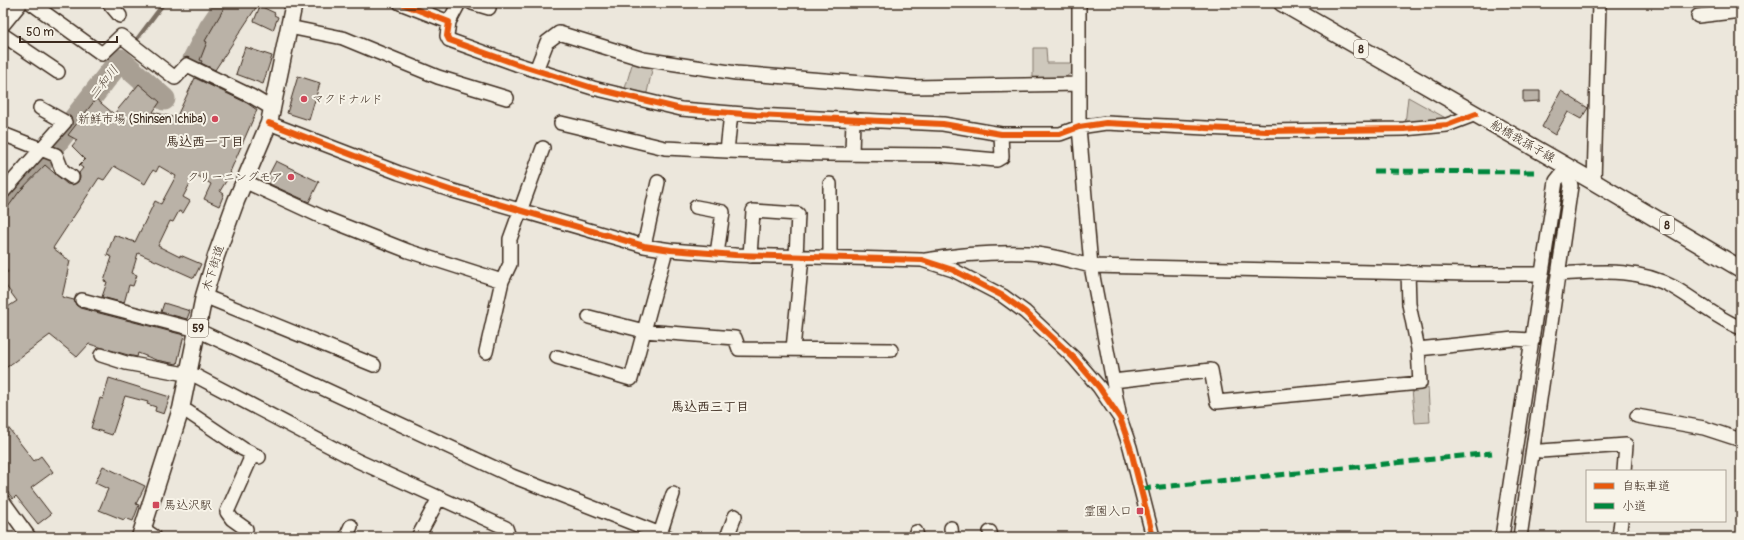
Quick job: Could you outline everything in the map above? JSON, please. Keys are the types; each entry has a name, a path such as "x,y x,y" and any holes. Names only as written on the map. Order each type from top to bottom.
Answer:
{"main road":[{"name":"木下街道","path":"146,534 181,409 204,296 225,229 271,116 294,3"},
{"name":"船橋我孫子線","path":"1282,3 1594,182 1741,269"}],"street":[{"path":"3,25 20,3"},
{"path":"31,3 102,54 121,36 174,78 187,65 251,96 271,116 399,173 519,211 644,246 666,250 750,256 922,260 947,256 1028,254 1058,258 1091,266 1541,274"},
{"path":"109,3 120,16"},
{"path":"400,3 449,22"},
{"path":"459,3 449,22 446,36 449,40 593,88 681,109 943,124 1001,134 1060,134 1079,127 1106,123 1266,131 1404,129 1447,125 1476,114"},
{"path":"472,3 489,8"},
{"path":"1079,3 1079,127 1091,266 1120,418 1130,447 1153,537"},
{"path":"1594,182 1599,3"},
{"path":"1698,16 1741,11"},
{"path":"289,27 343,38 438,77 507,98"},
{"path":"536,70 547,42 559,33 643,59 736,73 914,87 1079,84"},
{"path":"3,35 58,72"},
{"path":"3,192 65,122 40,108"},
{"path":"727,151 730,113"},
{"path":"852,154 853,119"},
{"path":"561,123 665,148 727,151 941,155 997,160 1002,156 1001,134"},
{"path":"3,134 56,156 62,170 72,177"},
{"path":"486,352 502,281 510,264 510,239 543,148"},
{"path":"1502,537 1556,181 1567,167"},
{"path":"1520,537 1571,186 1567,167"},
{"path":"244,181 322,217 408,251 502,281"},
{"path":"644,246 658,182"},
{"path":"830,184 830,257"},
{"path":"696,207 723,212 717,254"},
{"path":"750,256 753,211 798,214 799,257 793,349"},
{"path":"557,358 631,379 666,250"},
{"path":"922,260 953,270 977,281 1004,296 1025,312 1074,358 1098,387 1120,418"},
{"path":"1113,381 1211,370 1217,402 1420,383 1418,349 1408,304 1408,272"},
{"path":"1558,274 1628,272 1650,277 1672,286 1735,325"},
{"path":"204,296 374,365"},
{"path":"82,300 197,330 512,476 663,536 673,494"},
{"path":"589,317 644,331 734,338 739,349 892,350"},
{"path":"1418,349 1514,340 1532,340"},
{"path":"101,355 126,363 196,376 358,461 506,528 509,537"},
{"path":"181,409 254,455 250,460 227,512 232,519 246,529"},
{"path":"1637,416 1704,428 1741,440"},
{"path":"1541,451 1626,445 1624,470"},
{"path":"418,537 439,498"},
{"path":"3,501 29,537"},
{"path":"727,537 735,516"},
{"path":"1619,537 1620,522"}],"shaded area":[{"path":"1033,48 1046,48 1047,63 1074,63 1074,70 1065,78 1033,78"},
{"path":"633,61 653,66 646,97 624,92"},
{"path":"1408,97 1451,121 1405,124"},
{"path":"1428,388 1430,422 1415,423 1412,389"}],"building":[{"path":"227,3 259,3 215,70 201,63 202,61 200,60 207,42 205,41"},
{"path":"260,6 275,13 274,15 278,17 273,30 254,21"},
{"path":"245,47 272,56 263,84 236,74"},
{"path":"298,76 320,83 309,120 287,113"},
{"path":"195,78 247,103 257,110 230,172 231,173 220,191 224,194 219,206 204,199 211,184 195,174 183,197 190,201 183,213 179,211 173,222 170,221 158,246 180,257 180,255 201,264 194,278 138,253 132,273 137,275 133,286 129,285 124,303 102,297 107,282 104,281 112,257 107,255 114,235 135,242 155,201 161,204 176,176 159,166 156,172 153,170 145,184 114,166 104,180 99,178 53,248 70,261 62,297 74,300 76,305 80,308 184,335 177,364 156,360 138,353 137,357 128,355 89,344 77,357 50,335 3,370 3,310 17,301 3,282 3,275 8,272 3,265 3,214 19,192 45,165 67,184 72,185 78,182 80,177 79,173 83,168 79,165 85,159 72,146 77,140 68,135 96,99 114,114 139,84 160,102 153,112 176,118"},
{"path":"1523,91 1540,91 1540,101 1523,102"},
{"path":"1561,91 1588,108 1581,119 1568,112 1555,135 1542,127"},
{"path":"276,161 319,182 309,202 265,182"},
{"path":"164,303 190,311 187,319 161,312"},
{"path":"109,378 170,397 164,414 155,411 156,407 147,404 148,402 125,396 112,435 91,428 100,398 103,399"},
{"path":"3,421 34,461 41,456 53,472 31,488 51,514 38,524 16,496 13,499 3,486"},
{"path":"103,466 145,486 136,504 139,505 133,521 125,518 124,520 99,510 108,489 95,483"}],"waterway":[{"path":"137,39 164,3"},
{"name":"二和川","path":"194,59 210,28 227,3"},
{"name":"二和川","path":"3,205 43,160 120,60 164,99"}],"marked path":[{"path":"1374,171 1539,172"},
{"path":"1141,489 1492,453"}],"cycle path":[{"path":"400,3 449,22 447,36 449,40 516,64 593,88 681,109 756,115 943,124 1001,134 1060,134 1079,127 1106,123 1266,131 1404,129 1447,125 1476,114"},
{"path":"269,123 399,173 450,190 644,246 671,250 735,255 922,260 953,270 1003,296 1025,312 1074,358 1099,387 1120,418 1130,447 1153,537"}],"place":[{"name":"マクドナルド","path":"304,99"},
{"name":"新鮮市場 (Shinsen Ichiba)","path":"215,119"},
{"name":"クリーニングモア","path":"291,177"},
{"name":"馬込沢駅","path":"156,505"},
{"name":"霊園入口","path":"1140,511"}],"district":[{"name":"馬込西一丁目","path":"205,141"},
{"name":"馬込西三丁目","path":"710,406"}]}
